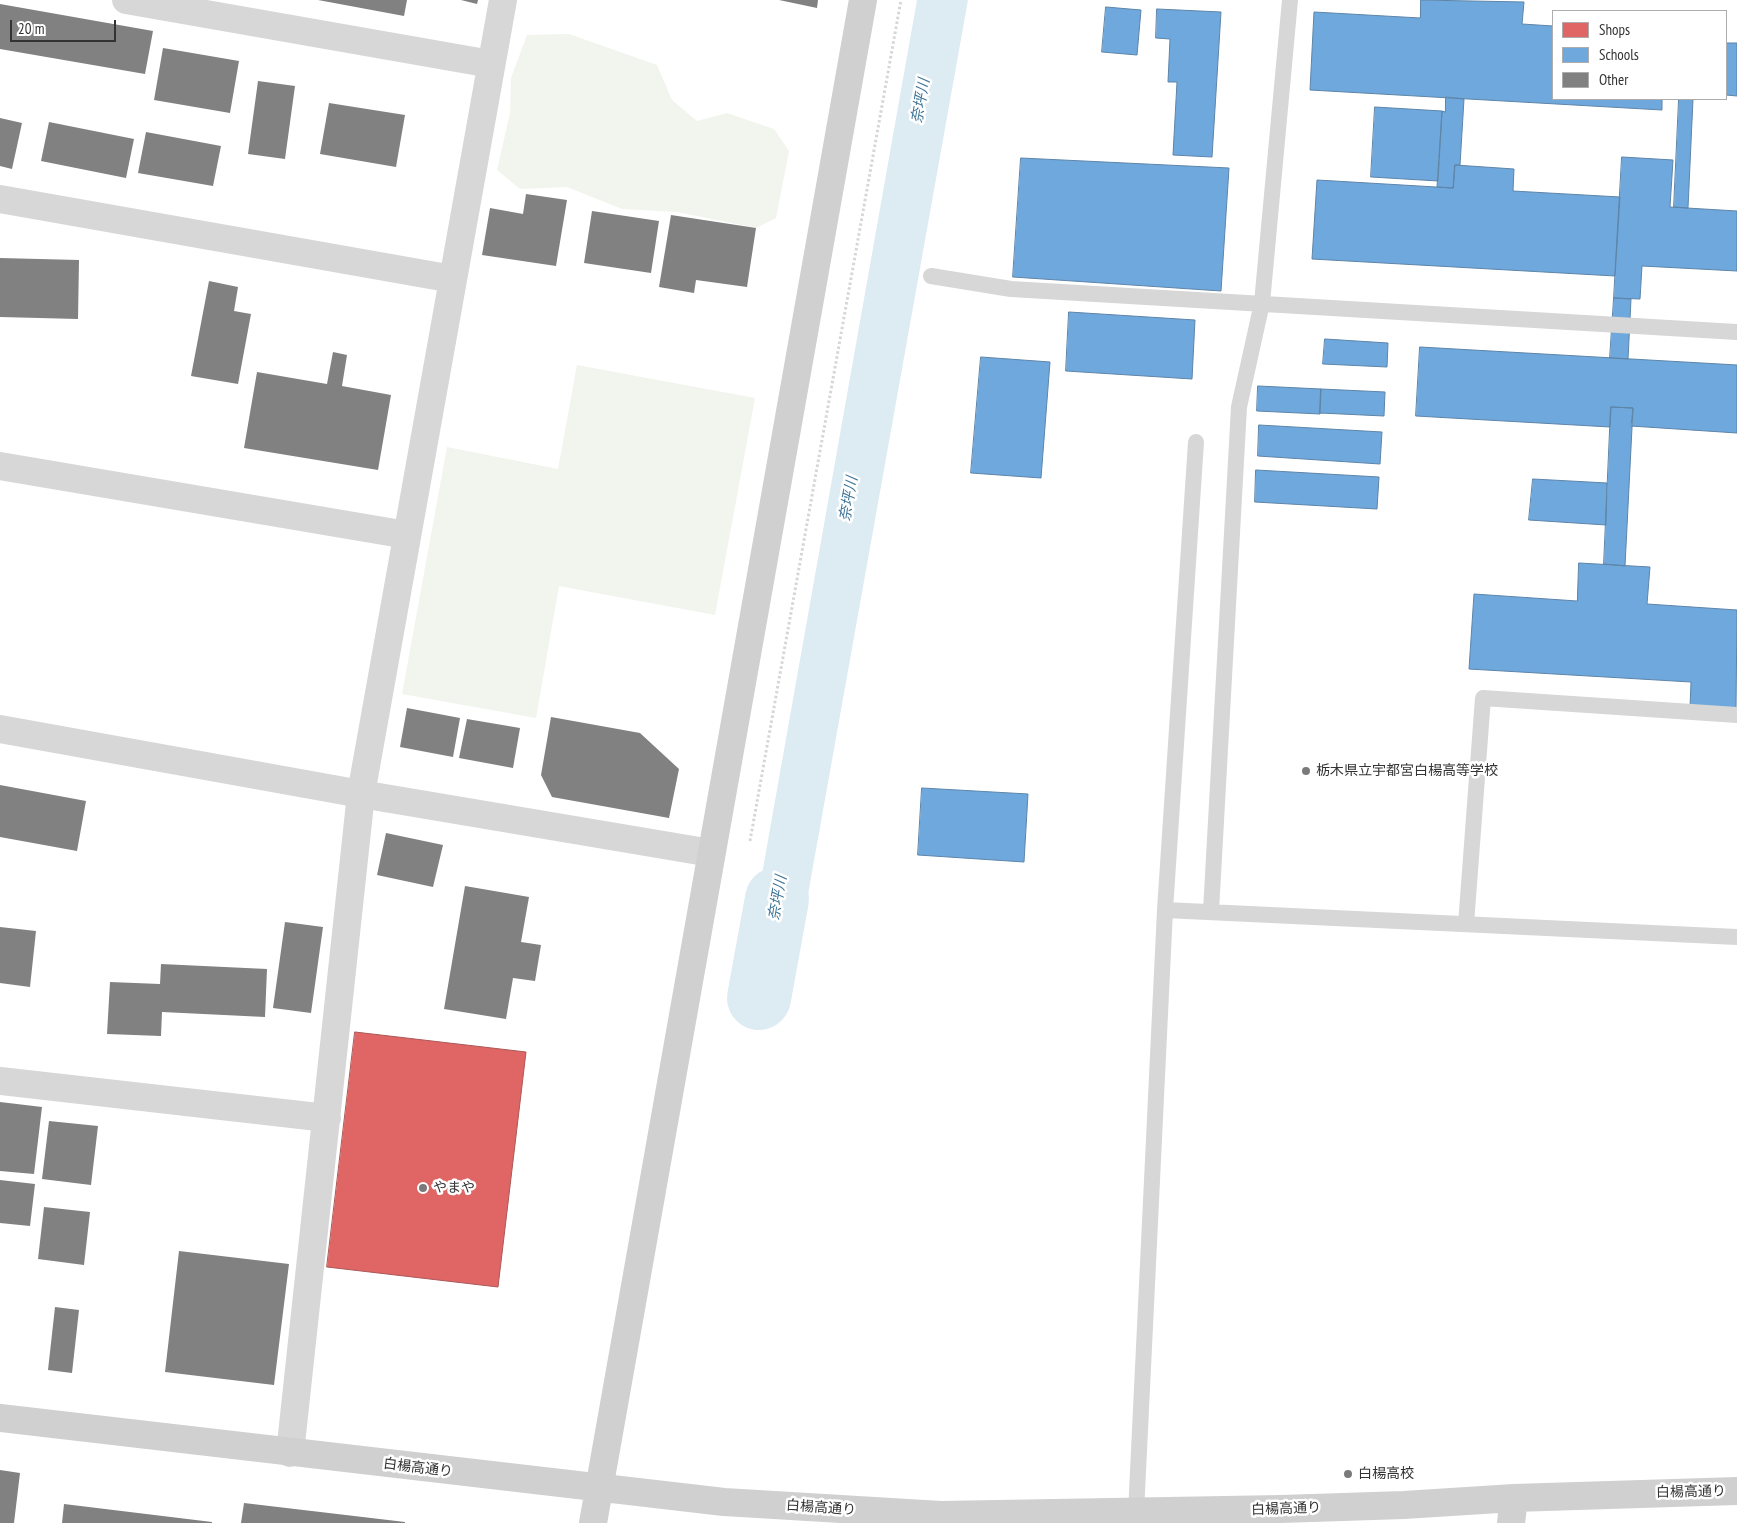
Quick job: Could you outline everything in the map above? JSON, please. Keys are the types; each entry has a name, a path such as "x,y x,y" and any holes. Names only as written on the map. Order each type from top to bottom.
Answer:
{"street":[{"path":"126,0 492,64"},
{"path":"290,1453 361,794 503,0"},
{"path":"593,1523 863,0"},
{"path":"0,199 454,279"},
{"path":"0,466 407,535"},
{"path":"0,729 361,794 711,853"},
{"path":"0,1081 327,1118"},
{"name":"白楊高通り","path":"0,1418 837,1516 1136,1513 1404,1505 1512,1510 1737,1491"}],"lane":[{"path":"1211,911 1239,407 1262,303 1290,0"},
{"path":"931,276 1011,289 1737,332"},
{"path":"1136,1513 1165,910 1196,442"},
{"path":"1466,924 1483,698 1737,715"},
{"path":"1165,910 1737,937"}],"path":[{"path":"749,845 901,0"}],"shaded area":[{"path":"569,34 657,65 672,100 697,121 727,113 774,129 789,151 776,218 756,228 677,212 622,209 567,187 520,189 497,170 510,113 511,78 527,35"},
{"path":"577,365 755,398 715,615 559,586 536,718 402,694 447,447 558,469"}],"water":[{"path":"917,0 968,0 800,939 780,989 747,982 756,908"}],"building: Shops":[{"path":"355,1032 526,1052 498,1287 327,1267"}],"building: Schools":[{"path":"1421,0 1524,2 1522,24 1552,26 1552,100 1662,100 1662,110 1310,90 1314,12 1420,18"},
{"path":"1106,7 1141,10 1137,55 1102,52"},
{"path":"1157,9 1221,12 1212,157 1173,155 1177,82 1168,82 1170,39 1156,38"},
{"path":"1727,43 1737,43 1737,96 1727,95"},
{"path":"1446,97 1464,99 1460,165 1455,165 1453,188 1437,187 1442,111 1445,112"},
{"path":"1679,100 1693,100 1688,208 1674,207"},
{"path":"1375,107 1442,111 1438,181 1371,177"},
{"path":"1622,157 1673,160 1670,207 1737,211 1737,271 1642,266 1640,299 1614,298"},
{"path":"1021,158 1229,168 1221,291 1013,277"},
{"path":"1455,165 1514,169 1513,191 1620,197 1615,276 1312,259 1317,180 1453,188"},
{"path":"1614,298 1631,299 1628,359 1610,358"},
{"path":"1069,312 1195,320 1192,379 1066,371"},
{"path":"1325,339 1388,343 1387,367 1323,364"},
{"path":"1420,347 1737,365 1737,433 1631,426 1633,408 1611,407 1610,427 1416,416"},
{"path":"981,357 1050,362 1041,478 971,473"},
{"path":"1258,386 1321,389 1320,414 1257,411"},
{"path":"1321,389 1385,392 1384,416 1320,413"},
{"path":"1611,407 1633,408 1625,566 1604,564"},
{"path":"1259,425 1382,432 1380,464 1258,456"},
{"path":"1256,470 1379,477 1377,509 1255,502"},
{"path":"1533,479 1607,483 1606,525 1529,520"},
{"path":"1579,563 1650,567 1647,604 1737,610 1736,709 1690,707 1691,682 1469,669 1474,594 1577,601"},
{"path":"922,788 1028,794 1024,862 918,855"}],"building: Other":[{"path":"318,0 407,0 404,16"},
{"path":"461,0 478,0 477,4"},
{"path":"779,0 818,0 817,8"},
{"path":"0,4 153,31 145,74 0,49"},
{"path":"163,48 239,61 230,113 154,100"},
{"path":"258,81 295,86 285,159 248,154"},
{"path":"329,103 405,115 396,167 320,154"},
{"path":"0,118 22,123 12,169 0,166"},
{"path":"49,122 134,139 126,178 41,161"},
{"path":"146,132 221,146 213,186 138,173"},
{"path":"526,194 567,200 556,266 482,255 490,208 523,214"},
{"path":"592,211 659,221 651,273 584,263"},
{"path":"671,215 756,228 747,287 696,280 694,293 659,287"},
{"path":"0,258 79,260 78,319 0,317"},
{"path":"209,281 238,287 234,311 251,314 238,384 191,376"},
{"path":"333,352 347,355 342,386 391,395 378,470 244,448 257,372 327,384"},
{"path":"407,708 460,718 453,757 400,747"},
{"path":"551,717 640,733 679,769 669,818 552,797 541,775"},
{"path":"467,719 520,728 513,768 459,758"},
{"path":"0,785 86,801 77,851 0,837"},
{"path":"386,833 443,845 433,887 377,875"},
{"path":"465,886 529,897 521,942 541,945 535,981 513,978 506,1019 444,1009"},
{"path":"285,922 323,927 311,1013 273,1008"},
{"path":"0,927 36,931 30,987 0,983"},
{"path":"161,964 267,969 265,1017 162,1012 161,1036 107,1034 110,982 160,984"},
{"path":"0,1102 42,1107 34,1174 0,1171"},
{"path":"49,1121 98,1126 91,1185 42,1179"},
{"path":"0,1180 35,1184 30,1226 0,1223"},
{"path":"44,1207 90,1212 84,1265 38,1259"},
{"path":"179,1251 289,1264 274,1385 165,1372"},
{"path":"55,1307 79,1310 72,1373 48,1370"},
{"path":"0,1470 20,1473 14,1523 0,1523"},
{"path":"244,1503 405,1522 405,1523 241,1523"},
{"path":"64,1504 212,1522 212,1523 62,1523"}],"waterway":[{"name":"奈坪川","path":"759,998 777,899"}],"place":[{"name":"栃木県立宇都宮白楊高等学校","path":"1306,771"},
{"name":"やまや","path":"423,1188"},
{"name":"白楊高校","path":"1348,1474"}]}
